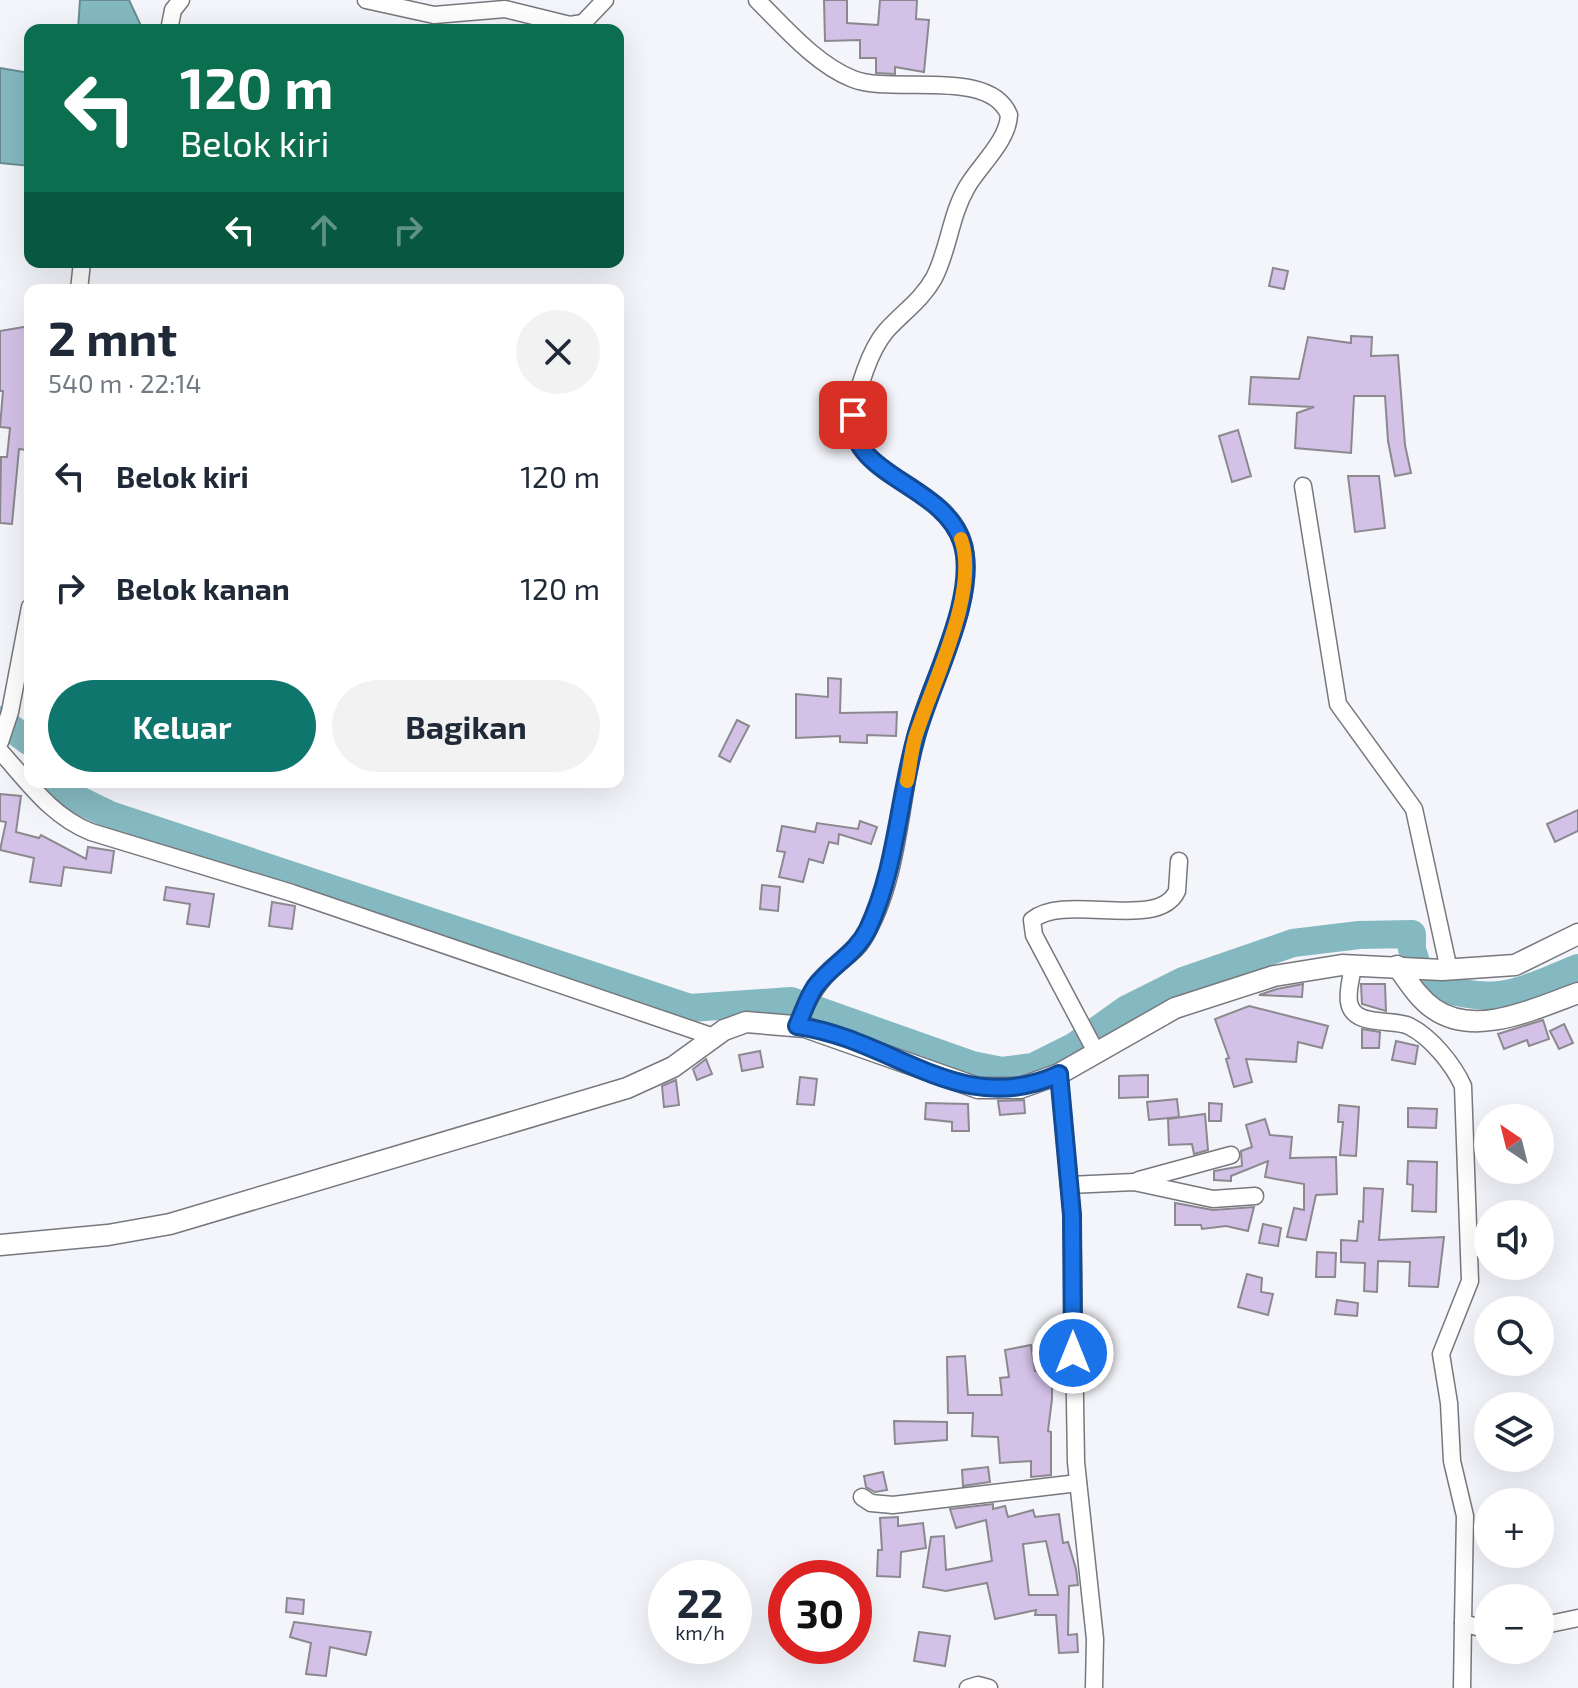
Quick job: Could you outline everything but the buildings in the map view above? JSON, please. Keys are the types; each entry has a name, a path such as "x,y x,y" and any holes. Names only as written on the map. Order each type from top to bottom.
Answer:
{"street":[{"path":"170,24 173,10 181,0"},
{"path":"366,0 434,15 505,9 566,24"},
{"path":"576,24 583,23 605,0"},
{"path":"757,0 807,47 854,80 929,83 988,93 999,100 1009,115 997,144 959,201 938,269 927,290 883,335 874,350 853,415 852,429 872,461 949,513 964,546 965,567 958,616 915,741 895,844 879,900 862,941 815,986 802,1015"},
{"path":"1303,486 1338,704 1414,809 1438,969"},
{"path":"24,638 1,743 24,774"},
{"path":"34,788 46,804 81,828 292,893 714,1037"},
{"path":"1095,1049 1034,935 1032,920 1042,914 1064,911 1139,910 1164,905 1177,891 1179,861"},
{"path":"0,1245 108,1235 170,1224 244,1203 627,1088 673,1067 714,1037 746,1022 802,1015 839,1037 978,1088 1020,1088 1059,1074 1095,1049 1175,1008 1240,986 1302,970 1353,965 1438,969 1515,965 1578,934"},
{"path":"1353,965 1349,1002 1352,1009 1370,1020 1411,1027 1450,1063 1463,1086 1470,1281 1441,1354 1449,1403 1452,1461 1465,1516 1462,1688"},
{"path":"1397,966 1434,1009 1461,1019 1492,1020 1517,1015 1578,993"},
{"path":"1059,1074 1069,1185 1078,1483 1095,1639 1094,1688"},
{"path":"1069,1185 1134,1182 1231,1155"},
{"path":"1134,1182 1213,1199 1255,1196"},
{"path":"862,1497 871,1503 893,1505 1078,1483"},
{"path":"1554,1623 1578,1618"},
{"path":"1463,1623 1474,1626"},
{"path":"968,1688 978,1685 989,1688"}],"water":[{"path":"80,0 129,0 140,24 78,24"},
{"path":"0,68 24,72 24,165 0,163"}],"waterway":[{"path":"0,720 24,738"},
{"path":"56,788 110,815 690,1008 791,1001 972,1065 1002,1071 1033,1067 1075,1046 1127,1009 1183,981 1293,943 1359,935 1412,934 1412,949 1422,983 1486,996 1534,986 1578,968"}],"slow traffic":[{"path":"907,781 915,741 958,616 965,567 961,539"}],"route":[{"path":"853,415 852,429 872,461 949,513 964,546 965,567 958,616 915,741 895,844 870,925 855,950 815,986 797,1026 839,1037 956,1083 978,1088 1020,1088 1059,1074 1072,1215 1073,1353"}]}
